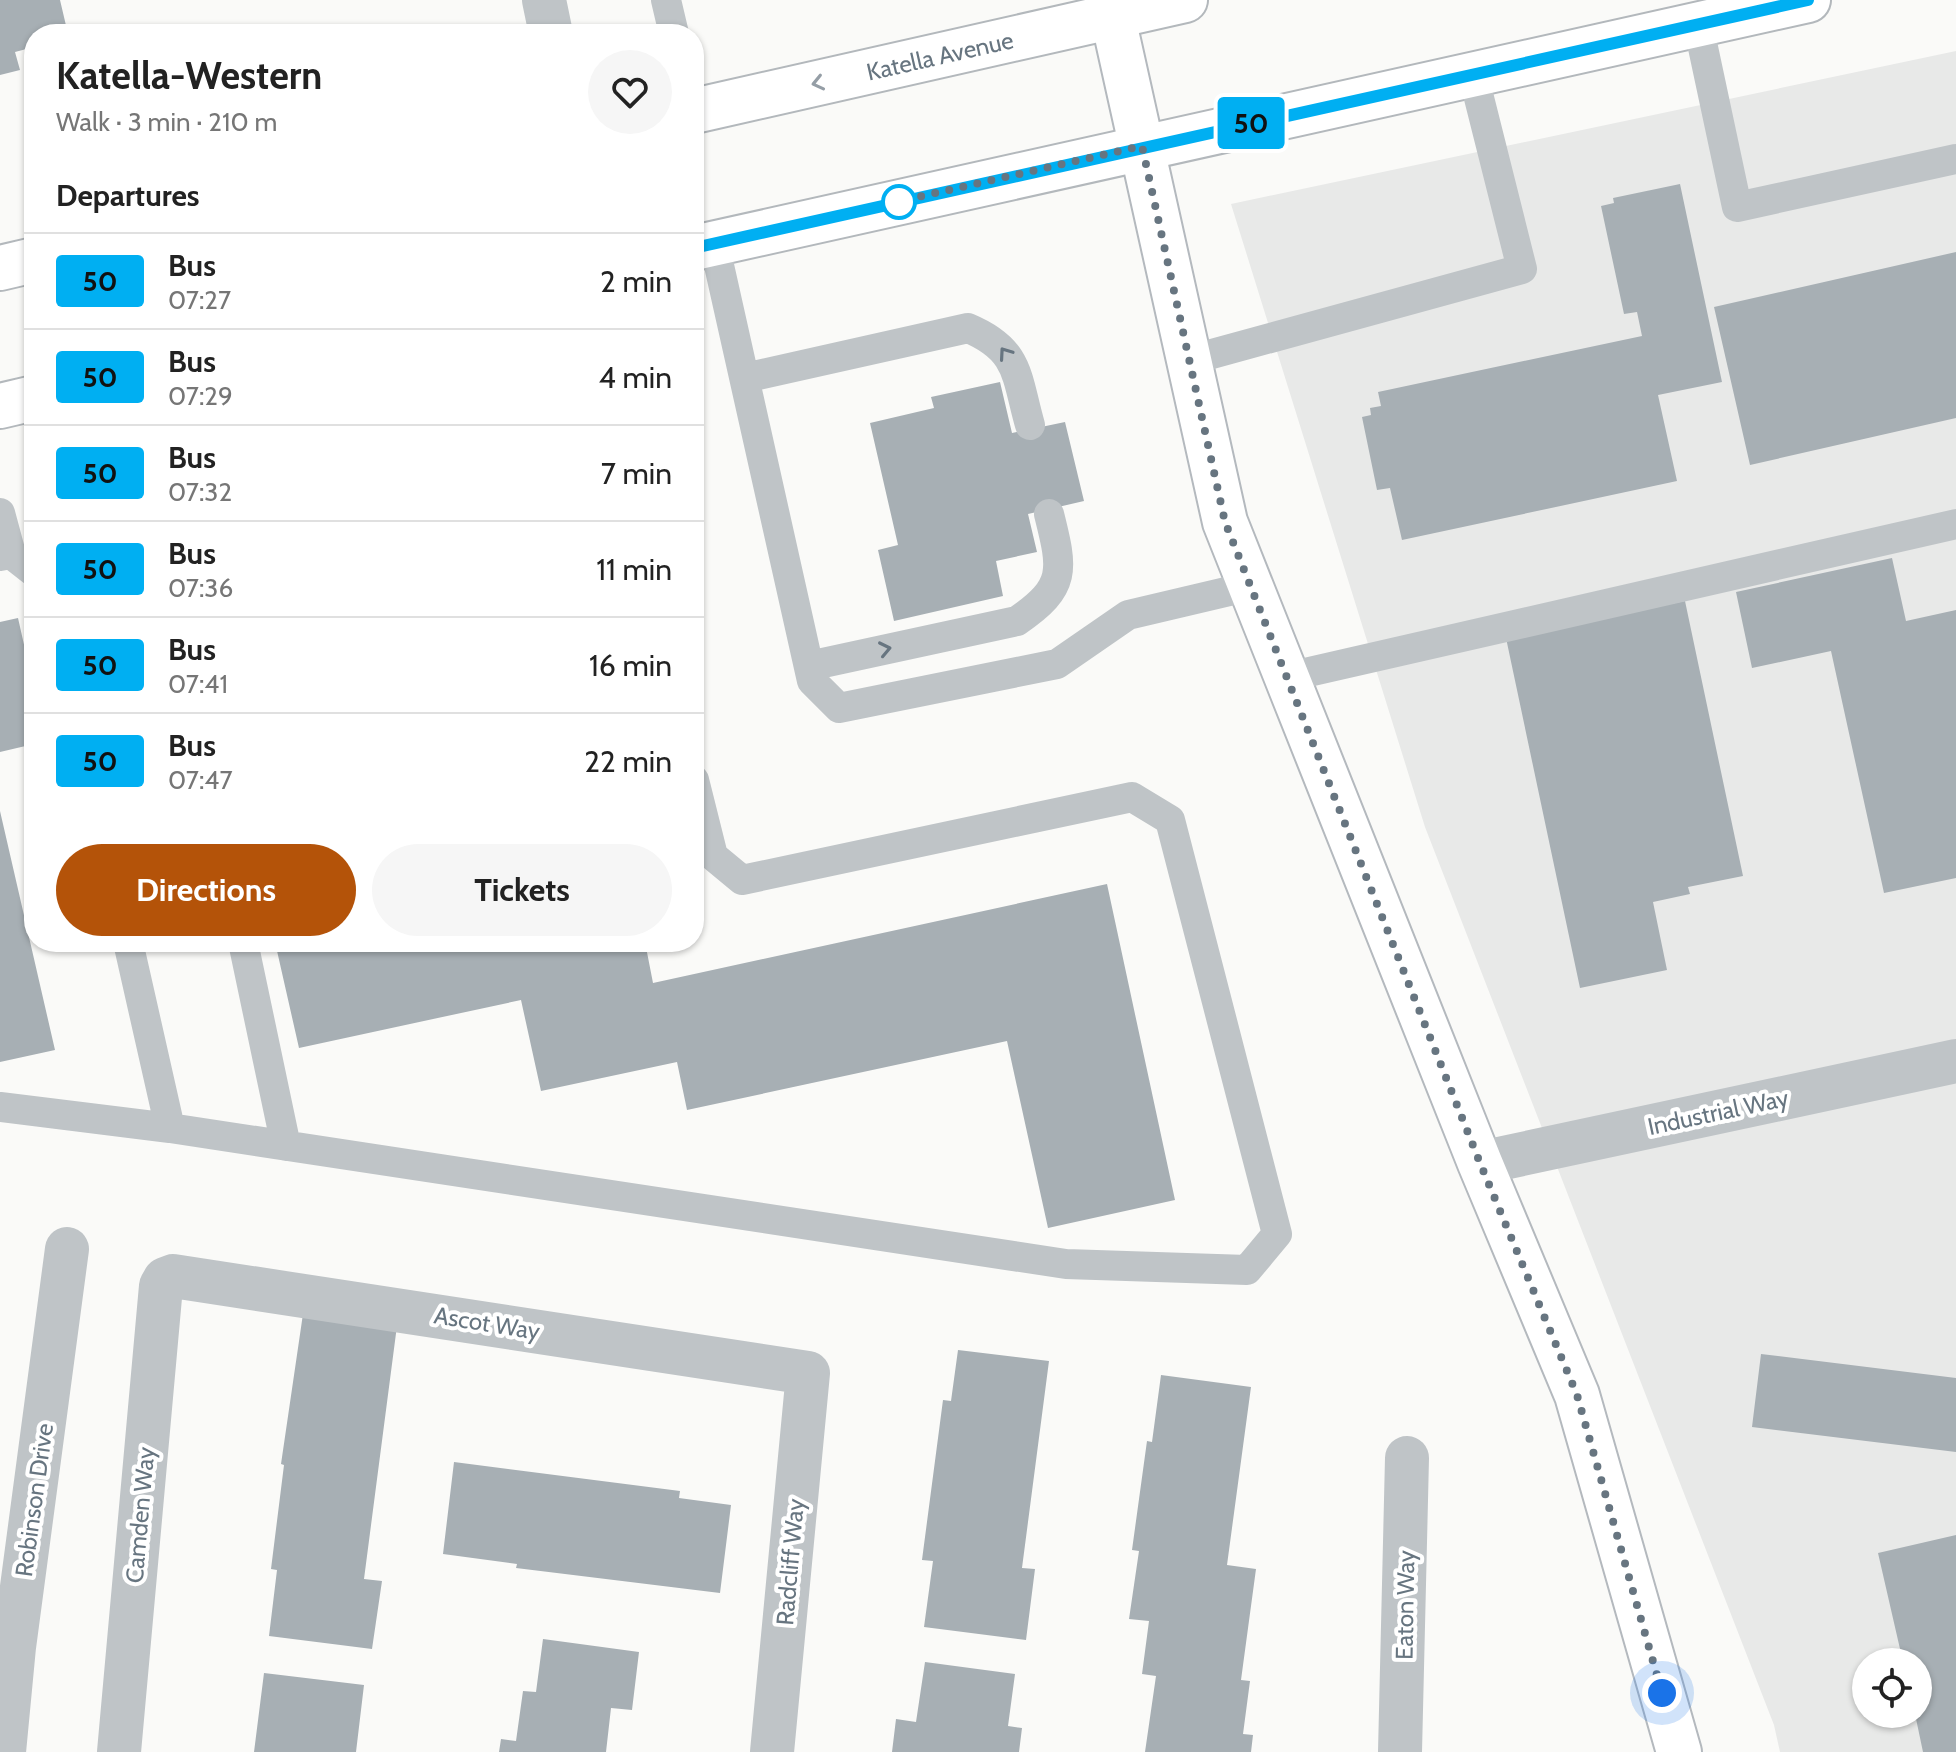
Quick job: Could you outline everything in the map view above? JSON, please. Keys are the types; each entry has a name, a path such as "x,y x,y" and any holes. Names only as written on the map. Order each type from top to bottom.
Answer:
{"street":[{"path":"544,0 549,24"},
{"name":"Katella Avenue","path":"704,109 1111,8 1185,0"},
{"path":"704,246 1808,0"},
{"path":"1111,8 1225,522 1480,1163 1577,1395 1679,1752"},
{"path":"0,268 24,262"},
{"path":"0,406 24,400"},
{"name":"Industrial Way","path":"1480,1163 1956,1061"},
{"name":"Robinson Drive","path":"4,1752 14,1647 67,1249"},
{"name":"Ascot Way","path":"165,1279 184,1277 808,1373"},
{"name":"Camden Way","path":"119,1752 161,1286 165,1279"},
{"name":"Radcliff Way","path":"772,1752 808,1373"},
{"name":"Eaton Way","path":"1400,1752 1407,1458"}],"lane":[{"path":"666,0 672,24"},
{"path":"1698,24 1737,207 1956,159"},
{"path":"1190,360 1522,269 1473,74"},
{"path":"704,246 745,378 812,681 839,708 1057,664 1128,615 1251,586"},
{"path":"745,378 968,328 995,340 1011,359 1030,425"},
{"path":"0,513 15,561"},
{"path":"809,666 1017,621 1046,601 1058,581 1057,548 1049,514"},
{"path":"1287,677 1956,524"},
{"path":"0,1107 170,1128 1066,1264 1247,1270 1277,1234 1170,820 1132,797 742,880 713,856 704,820"},
{"path":"130,952 170,1128"},
{"path":"245,952 286,1146"}],"shaded area":[{"path":"1956,51 1956,1752 1780,1752 1774,1725 1425,827 1231,204"}],"building":[{"path":"0,0 60,0 66,24 24,24 24,50 15,52 20,70 0,75"},
{"path":"1680,184 1722,382 1658,395 1677,481 1402,540 1390,488 1377,490 1362,417 1371,415 1370,408 1381,406 1378,392 1642,336 1637,312 1624,314 1601,206 1614,203 1613,198"},
{"path":"1956,252 1956,418 1750,465 1714,307"},
{"path":"1000,382 1012,433 1065,422 1084,501 1028,514 1037,552 996,561 1003,596 894,621 878,550 898,545 870,423 934,408 931,397"},
{"path":"1892,558 1906,621 1956,610 1956,878 1884,893 1831,651 1752,668 1736,592"},
{"path":"1685,601 1743,876 1688,887 1690,894 1653,902 1667,970 1580,988 1506,638"},
{"path":"18,618 24,645 24,746 0,752 0,622"},
{"path":"0,811 24,915 24,952 32,952 55,1050 0,1062"},
{"path":"1107,884 1175,1200 1048,1228 1007,1041 687,1110 677,1062 541,1091 521,1000 299,1048 277,952 647,952 653,983"},
{"path":"304,1307 398,1318 364,1579 382,1581 372,1649 269,1636 277,1570 271,1569 284,1465 281,1464"},
{"path":"958,1350 1049,1361 1022,1568 1035,1569 1026,1640 924,1627 933,1561 922,1560 943,1400 951,1401"},
{"path":"1761,1354 1956,1378 1956,1452 1752,1427"},
{"path":"1161,1375 1251,1387 1227,1565 1256,1569 1241,1680 1250,1681 1243,1734 1253,1735 1251,1752 1145,1752 1156,1676 1142,1674 1149,1621 1129,1619 1139,1551 1132,1550 1147,1441 1152,1442"},
{"path":"454,1462 680,1491 679,1498 731,1505 720,1593 516,1568 517,1564 443,1554"},
{"path":"1956,1535 1956,1752 1923,1752 1918,1728 1932,1728 1932,1648 1900,1648 1878,1553"},
{"path":"543,1639 639,1652 632,1710 611,1708 606,1752 499,1752 501,1739 516,1741 523,1691 536,1692"},
{"path":"925,1662 1015,1674 1008,1726 1022,1728 1019,1752 892,1752 896,1719 916,1722"},
{"path":"264,1673 364,1685 356,1752 254,1752"}],"bus line":[{"name":"50","path":"704,246 1808,0"}],"route":[{"path":"899,202 896,202 1142,146 1225,522 1480,1163 1577,1395 1662,1693"}]}
